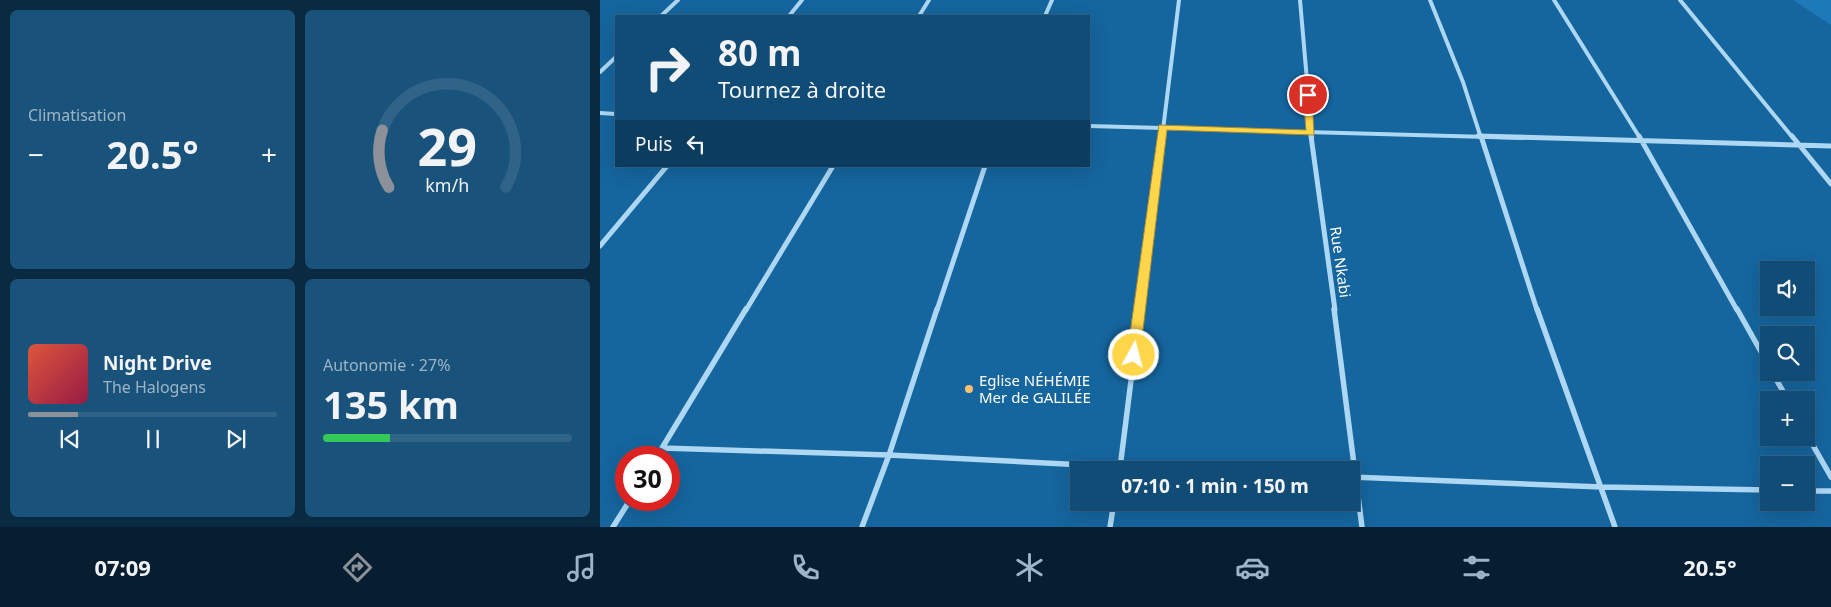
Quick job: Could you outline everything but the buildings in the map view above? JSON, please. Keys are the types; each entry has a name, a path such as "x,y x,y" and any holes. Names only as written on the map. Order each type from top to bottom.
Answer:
{"street":[{"path":"662,15 678,0"},
{"path":"790,15 802,0"},
{"path":"920,15 928,0"},
{"path":"1045,15 1052,0"},
{"path":"1121,461 1179,0"},
{"name":"Rue Nkabi","path":"1300,0 1311,133 1352,461"},
{"path":"1430,0 1463,82 1538,310 1615,527"},
{"path":"1554,0 1641,140 1760,350"},
{"path":"1680,0 1831,184"},
{"path":"600,72 615,58"},
{"path":"600,113 615,114"},
{"path":"1090,126 1831,146"},
{"path":"600,246 666,167"},
{"path":"663,446 832,167"},
{"path":"862,527 889,455 985,167"},
{"path":"1813,446 1831,477"},
{"path":"680,449 889,455 1070,466"},
{"path":"1360,478 1602,487 1760,490"},
{"path":"1815,491 1831,491"},
{"path":"613,527 623,511"},
{"path":"1110,527 1113,511"},
{"name":"Rue Nkabi","path":"1359,511 1362,527"}],"shaded area":[{"path":"1793,0 1831,0 1831,25"}],"place":[{"name":"Eglise NÉHÉMIE Mer de GALILÉE","path":"969,389"}],"route":[{"path":"1134,355 1163,127 1311,133 1308,95"}]}
